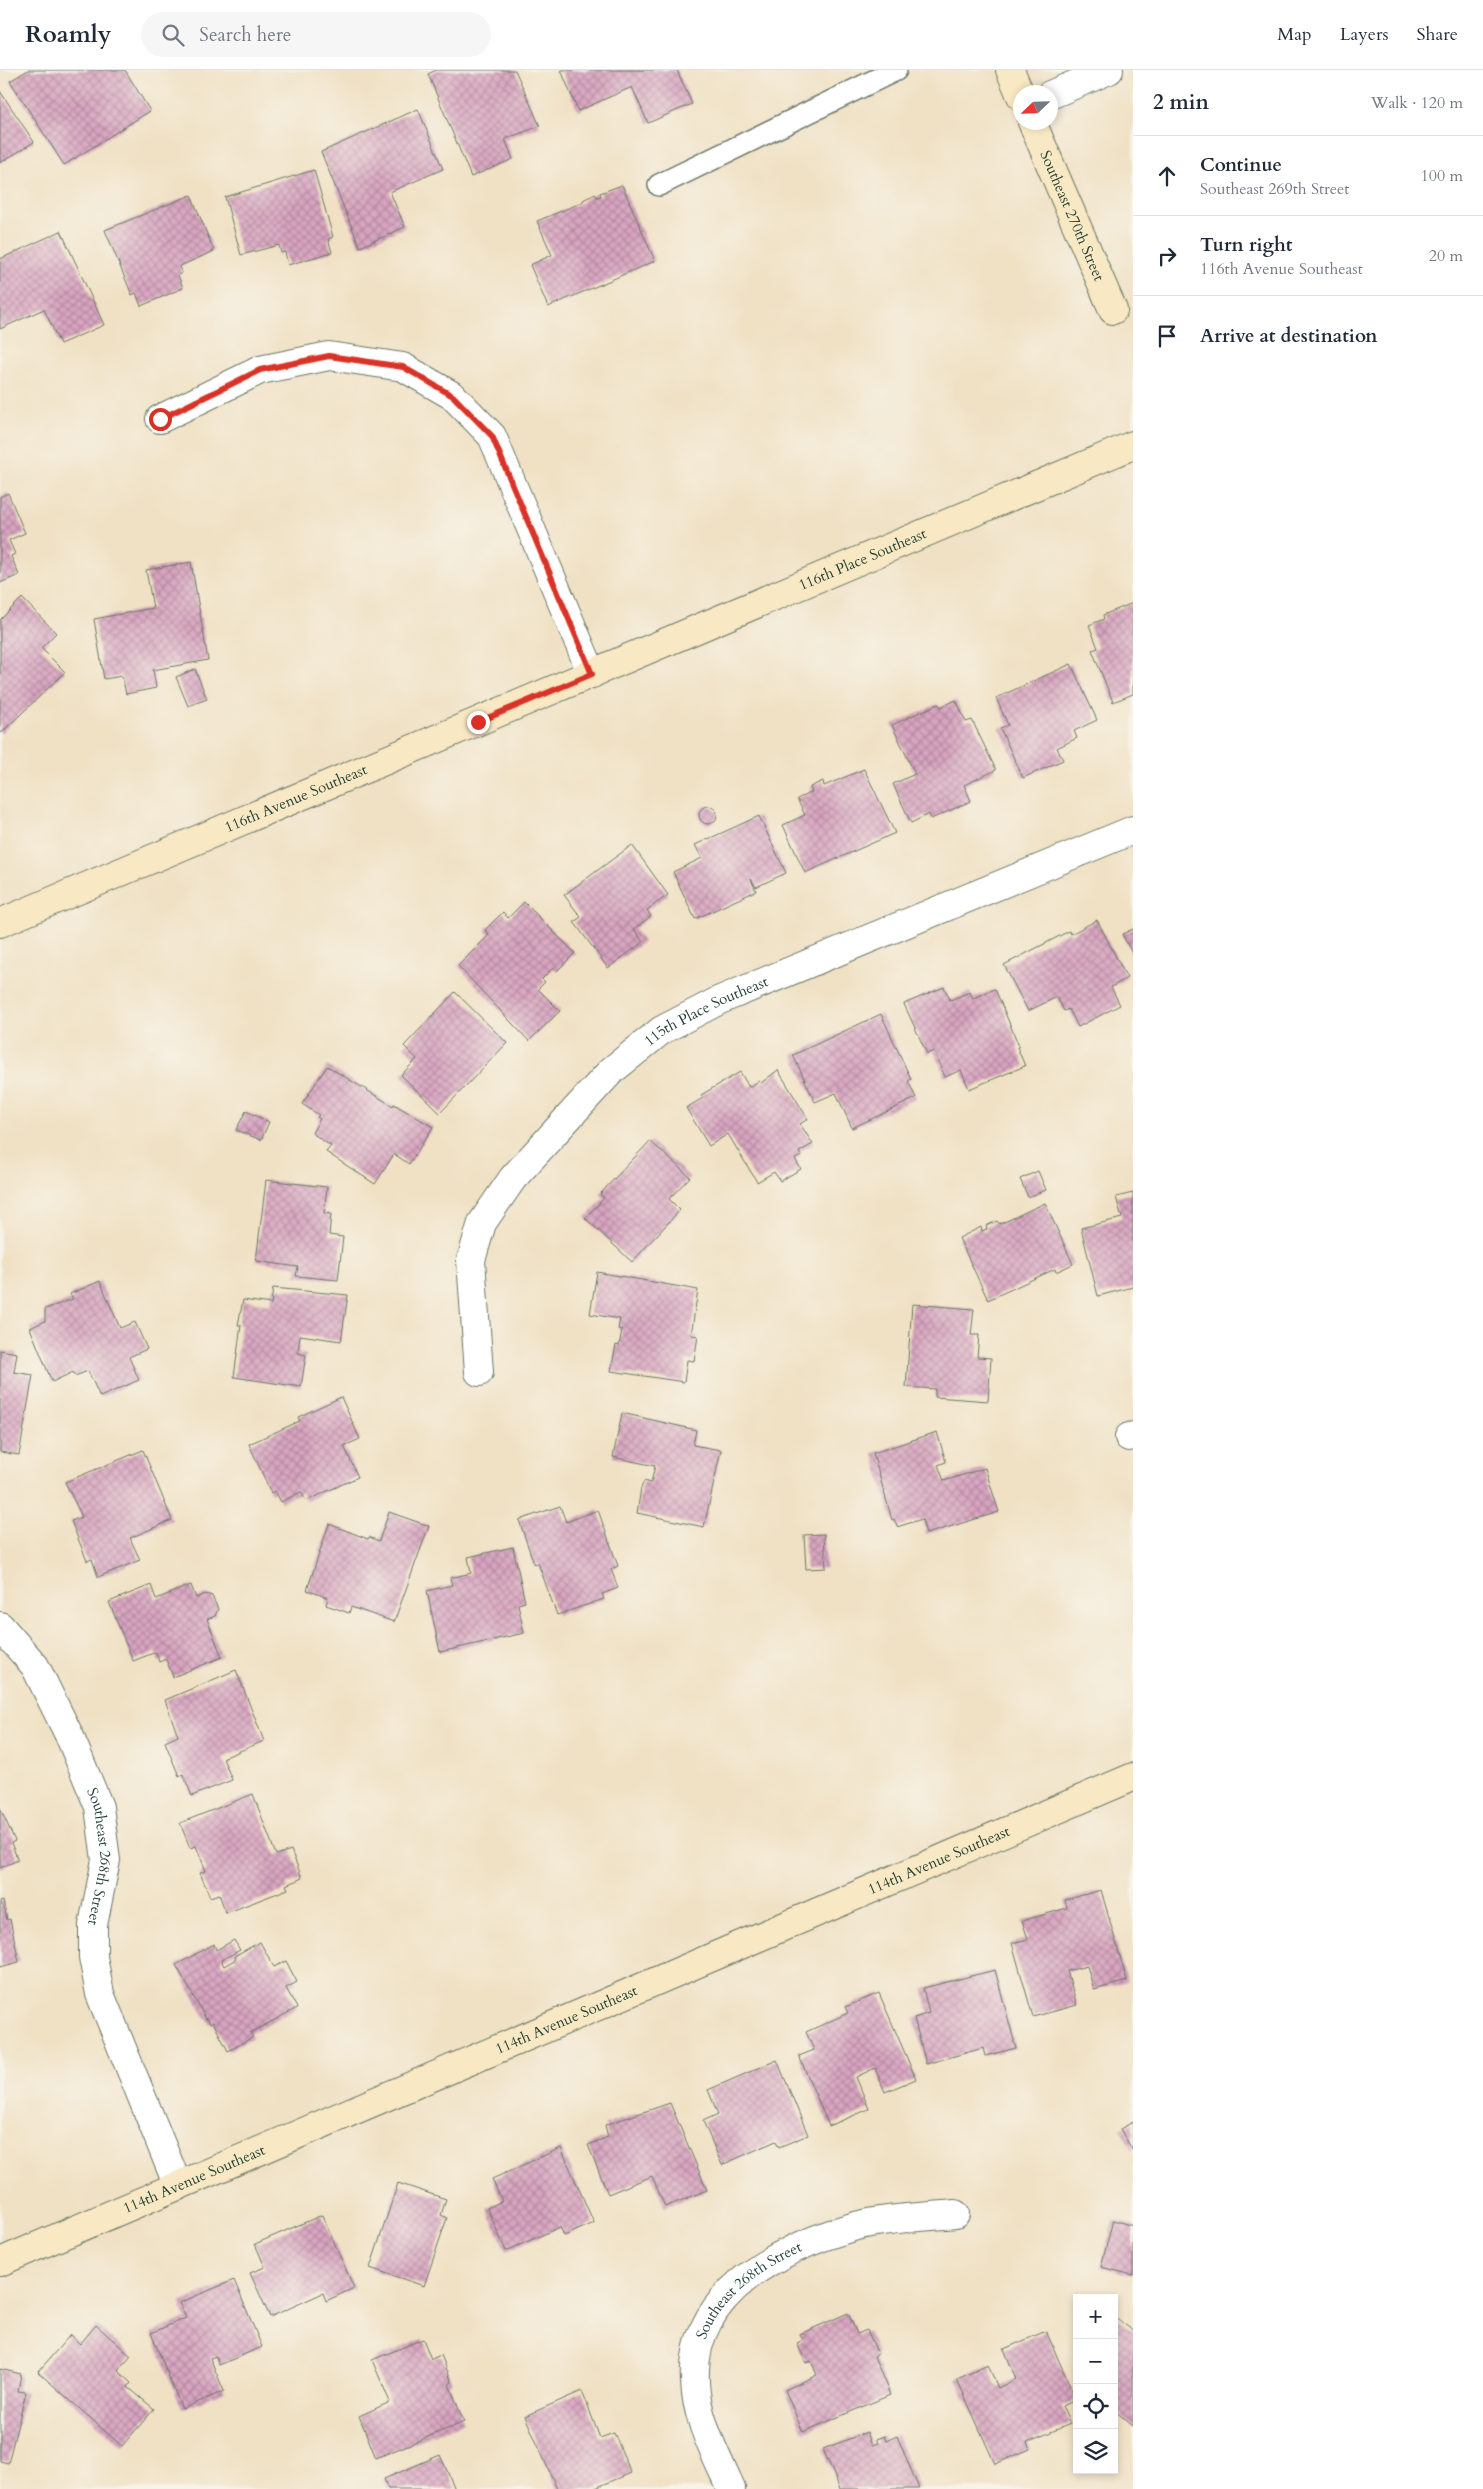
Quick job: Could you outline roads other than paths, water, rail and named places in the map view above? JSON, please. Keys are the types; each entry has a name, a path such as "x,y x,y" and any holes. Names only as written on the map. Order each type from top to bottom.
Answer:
{"street":[{"path":"1010,70 1016,85"},
{"path":"1058,92 1109,70"},
{"name":"Southeast 270th Street","path":"1035,130 1113,310"},
{"path":"160,419 260,370 329,356 403,367 453,396 492,436 592,674"},
{"name":"116th Place Southeast","path":"592,674 1133,445"},
{"name":"116th Avenue Southeast","path":"0,923 592,674"},
{"name":"115th Place Southeast","path":"479,1372 471,1260 482,1223 513,1178 611,1071 662,1030 720,1000 1133,830"},
{"name":"Southeast 268th Street","path":"0,1626 35,1666 70,1737 99,1807 106,1860 93,1925 93,1958 98,1988 178,2186"},
{"name":"114th Avenue Southeast","path":"0,2262 1133,1777"},
{"name":"Southeast 268th Street","path":"731,2489 700,2414 694,2380 700,2339 721,2302 745,2277 792,2249 858,2226 954,2214"}],"lane":[{"path":"659,185 896,70"}]}
